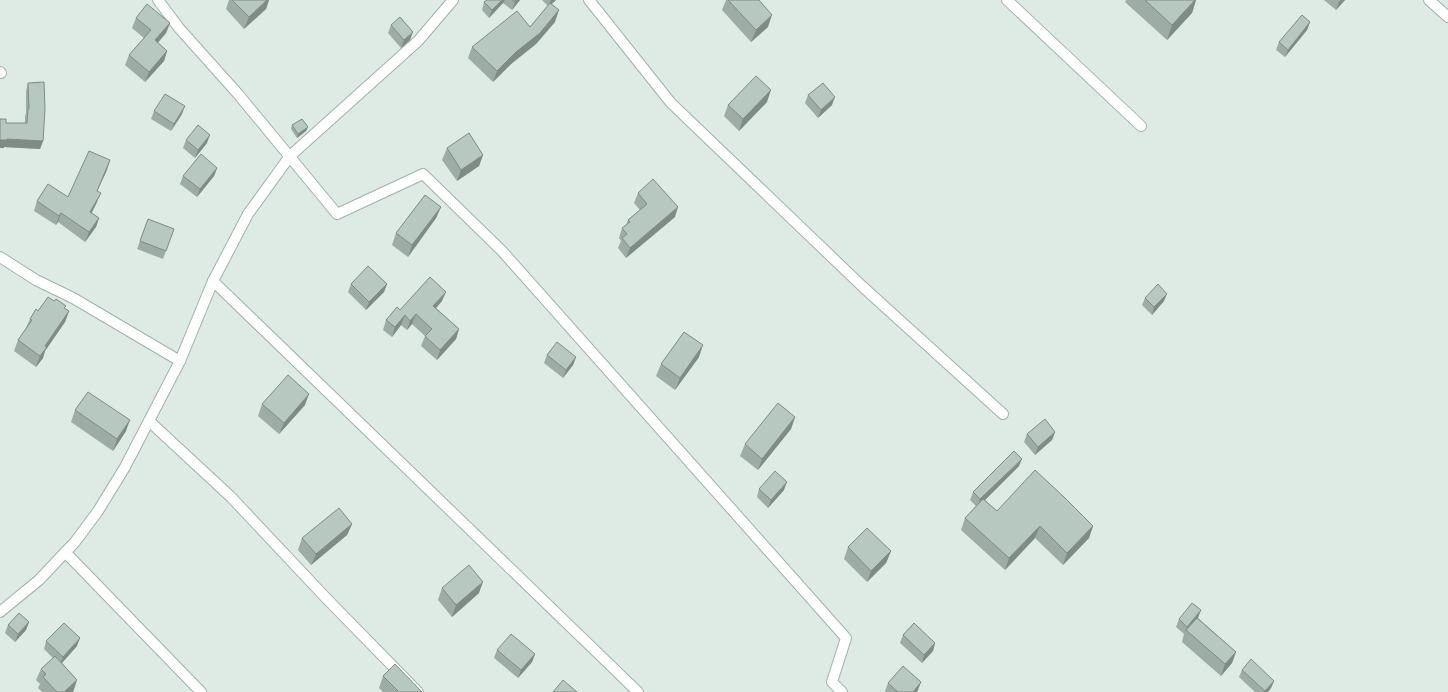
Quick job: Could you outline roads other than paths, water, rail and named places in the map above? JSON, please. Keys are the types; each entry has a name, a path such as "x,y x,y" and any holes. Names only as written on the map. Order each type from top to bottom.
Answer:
{"street":[{"path":"158,0 179,28 238,94 337,214 422,174 502,251 846,638 832,682 842,692"},
{"path":"0,612 39,580 75,542 98,511 125,467 180,361 213,281 248,214 290,156 418,41 453,0"},
{"path":"589,0 671,103 863,287 1002,414"},
{"path":"1007,0 1141,126"},
{"path":"1429,0 1448,17"},
{"path":"0,257 36,280 73,298 180,361"},
{"path":"213,281 638,692"},
{"path":"149,421 231,497 326,598 418,692"},
{"path":"66,552 201,692"}]}
